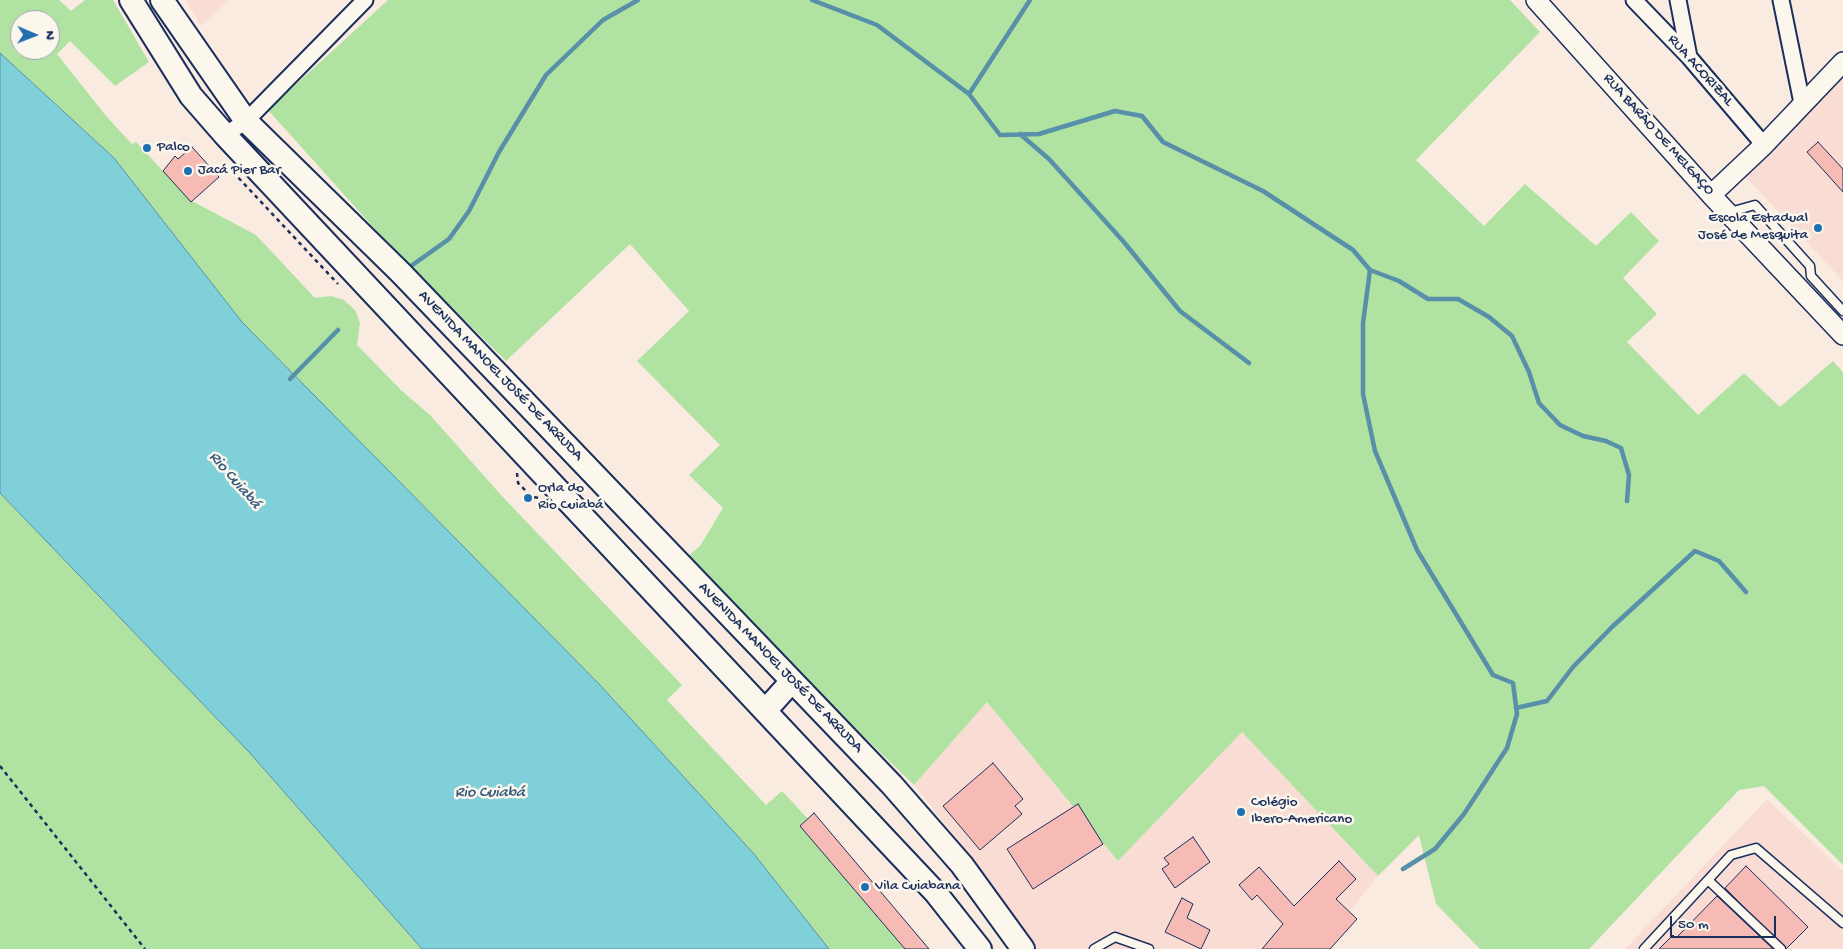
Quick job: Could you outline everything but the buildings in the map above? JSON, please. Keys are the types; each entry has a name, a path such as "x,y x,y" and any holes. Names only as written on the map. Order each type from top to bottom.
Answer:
{"main road":[{"path":"130,0 191,96 225,135 934,892 980,949"},
{"name":"AVENIDA MANOEL JOSÉ DE ARRUDA","path":"162,0 246,121 401,273 792,681 938,837 962,865 1022,949"},
{"path":"765,711 792,681"}],"street":[{"path":"225,135 246,121 365,0"},
{"name":"RUA BARÃO DE MELGAÇO","path":"1536,0 1728,213 1843,335"},
{"name":"RUA ACORIZAL","path":"1634,0 1689,56 1764,145"},
{"path":"1678,0 1689,56"},
{"path":"1781,0 1802,103"},
{"path":"1712,195 1764,145 1843,62"}],"lane":[{"path":"1728,213 1755,205 1810,266 1811,276 1843,311"},
{"path":"1644,949 1731,855 1756,848 1843,923"},
{"path":"1708,880 1781,949"},
{"path":"1094,949 1115,937 1130,945 1149,949"}],"path":[{"path":"0,766 145,949"}],"shaded area":[{"path":"186,0 229,0 201,26"},
{"name":"Escola Estadual José de Mesquita","path":"1843,74 1843,281 1744,175"},
{"name":"Colégio Ibero-Americano","path":"987,702 1118,861 1242,732 1378,876 1319,949 1038,949 958,840 914,785"},
{"path":"1767,799 1843,871 1843,949 1625,949"}],"green space":[{"path":"0,0 59,0 71,11 85,0 113,0 149,62 115,86 70,41 60,51 60,10 10,10 10,60 60,60 60,58 106,116 132,144 136,142 190,200 256,235 315,298 331,296 344,300 355,310 360,323 357,345 401,390 431,416 501,495 682,685 667,700 766,805 782,791 808,819 800,826 905,949 829,949 754,854 600,685 242,322 114,158 0,53"},
{"path":"388,0 1510,0 1540,32 1416,160 1484,226 1525,184 1596,246 1631,212 1659,241 1623,278 1657,314 1627,342 1698,415 1744,373 1780,407 1833,361 1843,372 1843,865 1764,786 1739,790 1589,949 1480,949 1436,904 1419,835 1378,876 1242,732 1118,861 987,702 914,785 829,703 687,557 700,546 723,508 689,475 720,445 637,361 689,311 630,244 506,361 392,248 268,110"},
{"path":"0,493 249,752 422,949 0,949"}],"water":[{"name":"Rio Cuiabá","path":"0,53 114,158 242,322 600,685 754,854 829,949 422,949 249,752 0,493"}],"waterway":[{"path":"411,266 449,239 469,211 499,152 546,75 603,20 638,0"},
{"path":"812,0 877,25 969,94 1000,135 1039,134 1115,111 1142,116 1163,142 1263,191 1353,250 1370,270 1363,323 1363,394 1375,451 1417,550 1493,675 1513,683 1517,714 1507,748 1464,814 1435,849 1403,869"},
{"path":"969,94 1030,0"},
{"path":"1020,134 1049,159 1123,241 1180,311 1249,363"},
{"path":"1370,270 1399,281 1428,299 1458,299 1489,317 1512,336 1529,372 1539,403 1560,425 1583,436 1606,441 1621,448 1629,475 1627,501"},
{"path":"290,379 338,330"},
{"path":"1516,708 1547,701 1573,667 1612,627 1695,551 1719,561 1746,592"}],"place":[{"name":"Palco","path":"147,148"},
{"name":"Jacá Pier Bar","path":"188,171"},
{"name":"Escola Estadual José de Mesquita","path":"1818,228"},
{"name":"Orla do Rio Cuiabá","path":"528,498"},
{"name":"Colégio Ibero-Americano","path":"1241,812"},
{"name":"Vila Cuiabana","path":"865,887"}]}
